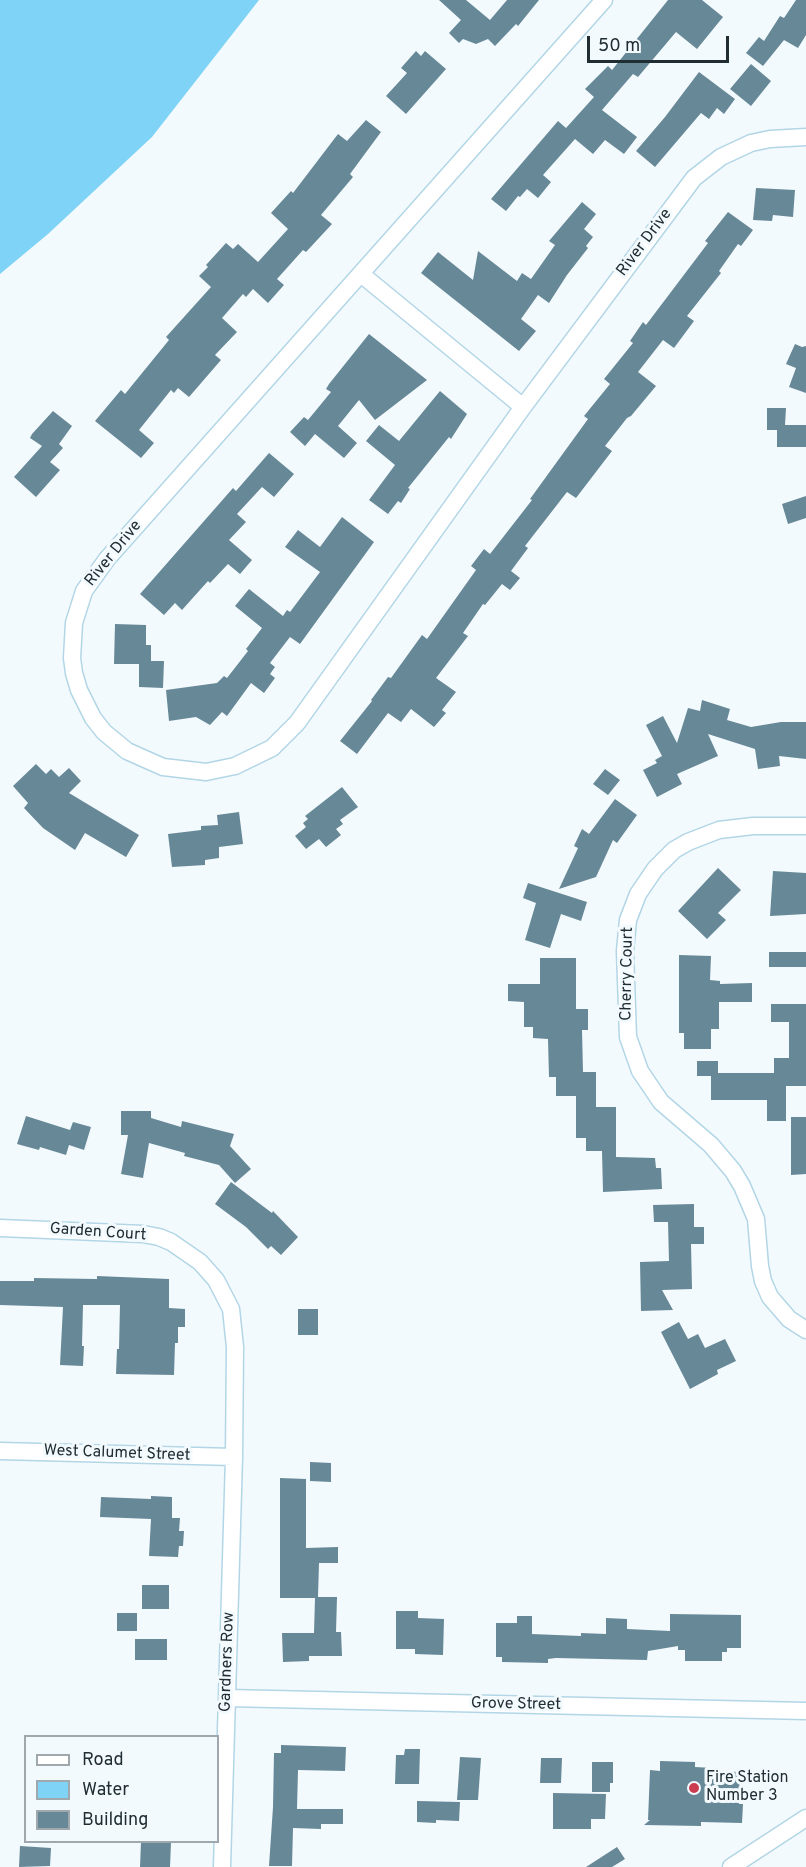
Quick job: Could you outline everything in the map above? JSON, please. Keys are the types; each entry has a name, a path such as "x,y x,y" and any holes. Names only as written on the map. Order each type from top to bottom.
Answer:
{"street":[{"name":"River Drive","path":"604,0 107,559 84,591 74,622 72,658 74,673 79,690 93,718 104,732 127,751 149,762 169,768 206,772 248,761 272,748 297,723 523,407 694,178 721,157 751,143 770,139 806,137"},
{"path":"361,274 523,407"},
{"name":"Cherry Court","path":"806,826 753,826 719,830 701,835 674,850 645,881 635,900 628,920 625,964 628,1037 640,1071 661,1102 711,1145 733,1171 750,1202 756,1219 760,1266 770,1298 789,1319 806,1330"},
{"name":"Garden Court","path":"0,1228 143,1234 171,1242 200,1262 216,1280 227,1299 234,1322 234,1457"},
{"name":"West Calumet Street","path":"0,1451 234,1457"},
{"name":"Gardners Row","path":"222,1867 234,1457"},
{"name":"Grove Street","path":"227,1698 806,1711"},
{"path":"731,1867 806,1818"}],"water":[{"path":"0,0 259,0 152,137 48,234 0,274"}],"building":[{"path":"439,0 466,0 490,20 507,0 539,0 518,26 516,24 495,46 488,39 476,44 463,39 459,43 449,33 461,20"},
{"path":"668,0 702,0 723,17 697,49 676,32 638,77 633,74 602,110 637,137 624,154 605,140 593,154 575,139 543,175 551,182 538,198 527,189 506,211 491,199 558,121 566,128 594,97 585,89 608,66 612,70"},
{"path":"796,0 806,0 806,35 798,48 784,40 763,66 746,53 759,37 764,41 780,16 784,18"},
{"path":"416,51 421,56 425,51 446,69 406,114 386,96 407,73 401,68"},
{"path":"751,64 771,81 751,106 730,89"},
{"path":"699,72 735,99 724,114 717,108 709,119 701,113 655,167 636,151"},
{"path":"366,120 381,132 350,174 353,177 321,215 332,224 306,252 303,250 277,279 284,285 268,303 253,289 246,297 243,294 222,318 237,332 215,355 221,360 189,397 178,388 174,393 171,390 139,430 154,443 141,458 95,421 121,390 125,394 169,340 166,337 211,287 199,276 208,267 206,265 226,243 233,249 238,244 258,262 288,229 271,213 291,191 293,193 338,134 347,141"},
{"path":"756,188 795,190 793,217 773,215 772,221 753,220"},
{"path":"582,202 596,214 584,229 593,237 586,246 588,248 549,303 538,295 521,319 536,331 519,351 421,273 438,252 473,280 478,251 517,281 522,273 531,279 555,245 549,241"},
{"path":"728,212 753,230 741,246 738,244 719,271 721,273 687,316 694,321 674,348 663,340 638,372 656,386 605,446 612,451 576,498 567,492 525,546 528,548 511,571 520,578 510,590 502,584 485,605 483,604 463,633 468,636 436,678 456,692 442,710 446,713 434,727 411,709 401,722 388,713 357,754 340,741 422,635 427,639 476,570 471,566 484,549 490,554 532,500 530,499 588,419 584,416 610,384 604,379 633,343 630,341 643,322 646,325 708,243 705,241"},
{"path":"369,334 427,380 375,420 359,400 338,426 357,443 344,458 315,434 305,446 290,432 304,417 308,420 331,392 326,389 329,384"},
{"path":"795,344 806,346 806,393 789,387 796,368 786,364"},
{"path":"440,391 467,414 451,439 449,437 408,488 410,489 401,503 398,501 388,514 369,500 395,465 366,441 379,425 399,441"},
{"path":"767,408 786,408 785,425 806,425 806,447 777,447 777,430 767,430"},
{"path":"53,411 72,426 59,444 63,448 50,462 60,470 36,497 14,477 42,446 30,438"},
{"path":"269,453 294,474 274,497 262,487 237,514 246,522 229,540 252,560 240,574 228,564 210,583 208,581 182,610 175,603 164,615 140,594 233,488 236,491"},
{"path":"806,496 806,518 788,524 782,504"},
{"path":"342,517 374,542 300,644 290,637 270,663 275,667 270,674 275,678 264,693 251,683 227,716 222,712 210,725 196,717 169,721 166,690 217,683 224,676 227,678 262,628 235,606 249,589 283,616 287,610 290,612 320,572 285,547 298,530 320,547"},
{"path":"115,624 146,625 146,645 151,645 151,661 164,661 163,688 139,687 139,664 114,664"},
{"path":"702,700 730,709 727,720 751,727 781,722 806,722 806,759 779,756 780,766 758,769 755,749 708,734 718,756 677,774 682,784 657,797 643,770 657,763 655,760 662,756 646,725 663,716 677,743 688,708 700,711"},
{"path":"36,764 46,774 51,769 59,777 69,768 81,781 69,793 139,835 126,857 85,833 75,850 43,828 24,808 28,803 13,786"},
{"path":"605,769 620,780 608,795 593,784"},
{"path":"342,787 358,807 340,820 343,824 336,829 341,835 326,847 319,839 306,849 295,836 306,827 303,823 308,819 305,816"},
{"path":"615,799 637,815 617,843 613,840 596,877 559,889 578,848 574,846 582,829 589,834"},
{"path":"239,812 243,844 219,847 219,858 205,860 205,865 172,867 168,834 201,830 201,826 218,825 217,815"},
{"path":"718,868 741,890 718,913 726,920 707,939 678,911"},
{"path":"773,871 806,873 806,914 770,916"},
{"path":"528,883 587,902 581,921 561,914 550,948 525,940 536,903 523,898"},
{"path":"769,952 806,952 806,967 769,967"},
{"path":"679,955 711,956 710,980 720,981 720,984 752,983 752,1002 719,1002 719,1029 711,1029 711,1049 684,1049 684,1033 679,1033"},
{"path":"540,958 576,958 576,1009 588,1009 588,1030 582,1030 583,1072 596,1072 596,1107 616,1107 616,1157 655,1158 656,1168 661,1168 662,1189 603,1192 602,1151 586,1151 586,1138 576,1138 576,1096 556,1096 556,1077 549,1077 548,1039 533,1038 533,1027 524,1027 524,1002 508,1001 508,984 540,984"},
{"path":"771,1004 806,1004 806,1086 786,1086 786,1121 767,1121 767,1100 711,1100 711,1076 697,1076 697,1061 718,1061 718,1073 774,1073 774,1058 789,1058 789,1022 771,1022"},
{"path":"121,1111 151,1111 151,1118 181,1127 182,1121 234,1134 230,1146 251,1169 235,1183 219,1165 184,1156 185,1153 149,1143 143,1178 121,1174 128,1135 121,1135"},
{"path":"26,1116 70,1130 73,1122 91,1127 84,1150 69,1145 66,1155 40,1147 39,1150 17,1144"},
{"path":"791,1117 806,1117 806,1174 791,1175"},
{"path":"231,1182 272,1213 273,1211 298,1237 281,1255 271,1246 268,1249 246,1227 215,1204"},
{"path":"694,1204 694,1227 704,1227 704,1244 691,1244 692,1289 662,1290 673,1310 641,1311 640,1262 669,1261 668,1222 654,1222 653,1205"},
{"path":"97,1276 169,1279 169,1308 185,1309 185,1327 178,1327 178,1343 175,1343 174,1375 116,1374 120,1305 83,1305 83,1366 60,1365 63,1307 0,1305 0,1281 34,1281 34,1278 97,1279"},
{"path":"298,1309 318,1309 318,1335 298,1335"},
{"path":"679,1322 688,1339 698,1334 705,1348 725,1339 736,1361 717,1370 718,1374 690,1389 661,1332"},
{"path":"310,1462 331,1463 331,1482 310,1481"},
{"path":"280,1478 306,1479 306,1548 338,1547 338,1563 319,1563 318,1597 337,1597 336,1632 341,1632 342,1656 309,1656 309,1661 283,1662 282,1633 314,1633 315,1598 280,1598"},
{"path":"151,1496 172,1497 172,1518 180,1518 179,1531 184,1531 183,1546 179,1546 178,1557 149,1556 151,1519 100,1517 101,1497 151,1499"},
{"path":"142,1585 169,1585 169,1609 142,1609"},
{"path":"396,1611 418,1611 418,1618 444,1619 443,1655 415,1654 415,1649 396,1649"},
{"path":"117,1613 137,1613 137,1631 117,1631"},
{"path":"670,1614 741,1615 741,1648 727,1648 727,1652 722,1652 722,1661 685,1661 685,1650 678,1650 678,1646 648,1651 647,1660 556,1658 548,1659 548,1663 502,1662 502,1657 496,1657 496,1623 517,1623 517,1616 532,1616 532,1634 581,1636 581,1633 606,1634 606,1618 627,1619 627,1629 670,1631"},
{"path":"135,1639 167,1639 167,1660 135,1660"},
{"path":"281,1745 346,1747 345,1771 298,1770 297,1809 343,1809 343,1824 321,1824 321,1829 293,1828 292,1866 269,1866 274,1753 281,1753"},
{"path":"405,1749 420,1749 419,1784 395,1784 396,1755 404,1755"},
{"path":"460,1757 481,1758 478,1800 457,1800"},
{"path":"541,1758 562,1758 561,1783 540,1783"},
{"name":"Fire Station Number 3","path":"660,1761 695,1762 695,1767 713,1768 713,1771 740,1772 739,1804 743,1804 742,1823 701,1822 701,1826 644,1825 650,1820 648,1820 650,1770 660,1771"},
{"path":"592,1762 613,1762 613,1783 610,1783 610,1792 592,1792"},
{"path":"553,1793 606,1794 605,1819 591,1819 591,1829 553,1829"},
{"path":"417,1801 460,1802 459,1821 417,1822"},
{"path":"141,1843 171,1843 170,1867 140,1867"},
{"path":"20,1846 51,1848 50,1866 19,1867"},
{"path":"617,1847 625,1859 612,1867 586,1867"}],"place":[{"name":"Fire Station Number 3","path":"694,1788"}]}
